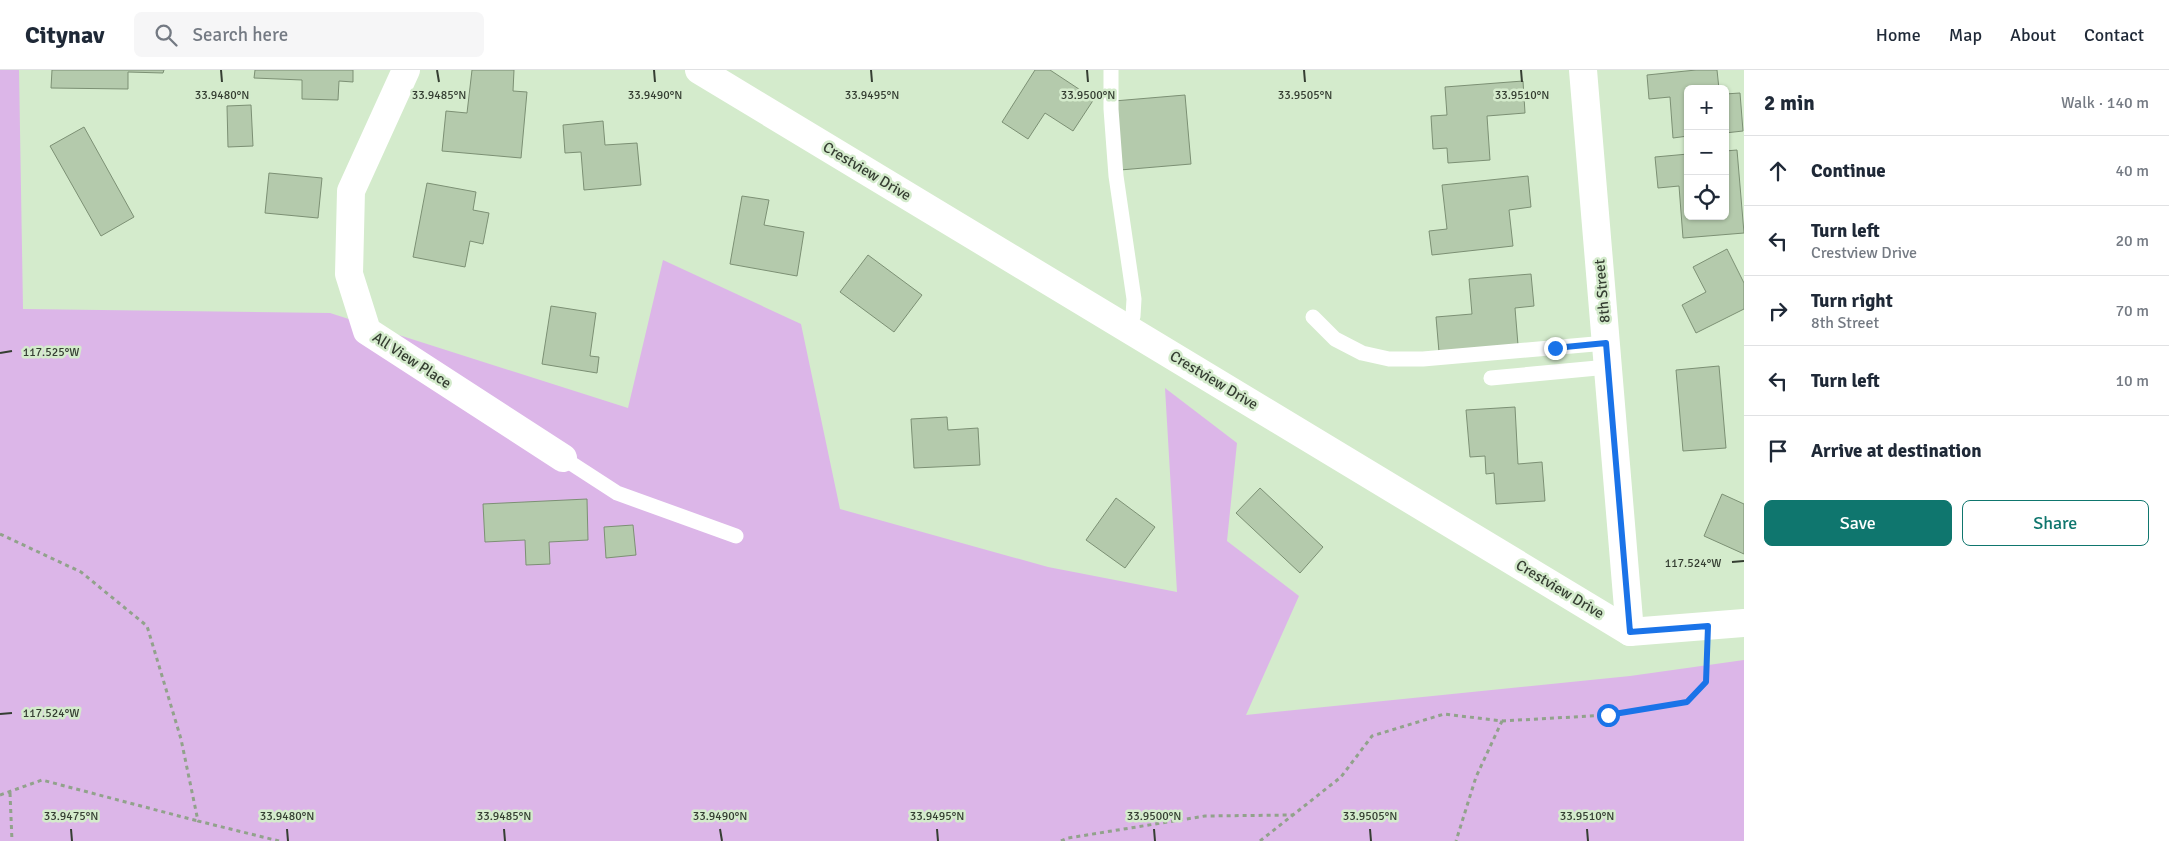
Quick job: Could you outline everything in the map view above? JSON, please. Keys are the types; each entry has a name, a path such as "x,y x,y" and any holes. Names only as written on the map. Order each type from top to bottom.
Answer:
{"street":[{"name":"All View Place","path":"406,70 350,191 349,274 367,331 563,458"},
{"name":"Crestview Drive","path":"700,70 1630,632"},
{"name":"8th Street","path":"1583,70 1630,632"},
{"path":"1630,632 1744,623"}],"lane":[{"path":"1112,70 1111,109 1116,176 1134,299 1133,316 1129,329"},
{"path":"1313,317 1335,339 1362,353 1389,359 1607,355"},
{"path":"1491,378 1607,355"},
{"path":"563,458 616,493 736,536"}],"path":[{"path":"0,534 81,572 147,626 181,739 198,821"},
{"path":"1260,841 1341,777 1372,736 1444,714 1502,721 1608,715 1687,702 1706,682 1708,626"},
{"path":"1456,841 1476,777 1502,721"},
{"path":"0,795 42,780 279,841"},
{"path":"10,793 12,841"},
{"path":"1061,841 1068,838 1205,816 1293,815"}],"shaded area":[{"path":"0,70 19,70 23,309 330,313 628,408 663,260 801,324 840,509 1048,567 1177,592 1165,388 1237,443 1227,541 1299,596 1246,715 1630,676 1744,660 1744,841 0,841"}],"building":[{"path":"52,70 164,70 163,73 128,72 128,89 51,88"},
{"path":"255,70 353,70 353,82 339,81 338,100 302,99 302,80 254,78"},
{"path":"472,70 514,70 513,91 527,92 521,158 442,151 446,111 467,113"},
{"path":"1035,70 1050,70 1094,99 1073,131 1045,113 1028,139 1002,122"},
{"path":"1717,70 1719,85 1684,85 1684,137 1673,138 1670,97 1649,99 1647,75"},
{"path":"1523,81 1525,113 1487,116 1490,160 1448,163 1447,148 1433,149 1431,116 1447,115 1445,87"},
{"path":"1740,93 1743,131 1729,133 1729,94"},
{"path":"1185,95 1191,164 1120,170 1114,101"},
{"path":"251,105 253,146 228,147 227,106"},
{"path":"603,121 605,145 637,143 641,185 584,190 581,152 565,153 563,125"},
{"path":"84,127 134,217 101,236 50,146"},
{"path":"1737,150 1744,233 1683,238 1679,186 1658,188 1655,157 1684,154 1684,220 1729,220 1729,151"},
{"path":"269,173 322,178 318,218 265,213"},
{"path":"1528,176 1531,207 1509,210 1513,246 1432,255 1429,231 1447,229 1442,185"},
{"path":"427,183 476,192 473,210 489,213 483,244 470,241 465,267 413,257"},
{"path":"742,196 769,200 764,225 804,232 797,276 730,264"},
{"path":"1727,249 1744,283 1744,309 1696,333 1682,305 1706,292 1693,267"},
{"path":"868,255 922,295 894,332 840,292"},
{"path":"1531,274 1534,306 1515,308 1518,345 1439,352 1436,317 1472,314 1469,279"},
{"path":"551,306 596,313 590,356 599,357 597,373 542,364"},
{"path":"1719,366 1726,448 1683,451 1676,370"},
{"path":"1515,407 1518,464 1542,462 1545,501 1496,504 1494,473 1486,474 1485,456 1470,457 1466,410"},
{"path":"947,417 948,430 978,428 980,465 914,468 911,419"},
{"path":"1260,488 1323,547 1300,573 1236,513"},
{"path":"1722,494 1744,504 1744,554 1704,536"},
{"path":"1116,498 1155,527 1125,568 1086,540"},
{"path":"587,499 588,540 549,542 550,564 526,565 525,540 485,542 483,504"},
{"path":"633,525 636,555 606,558 604,527"}],"route":[{"path":"1555,348 1606,343 1630,632 1708,626 1706,682 1687,702 1608,715"}]}
